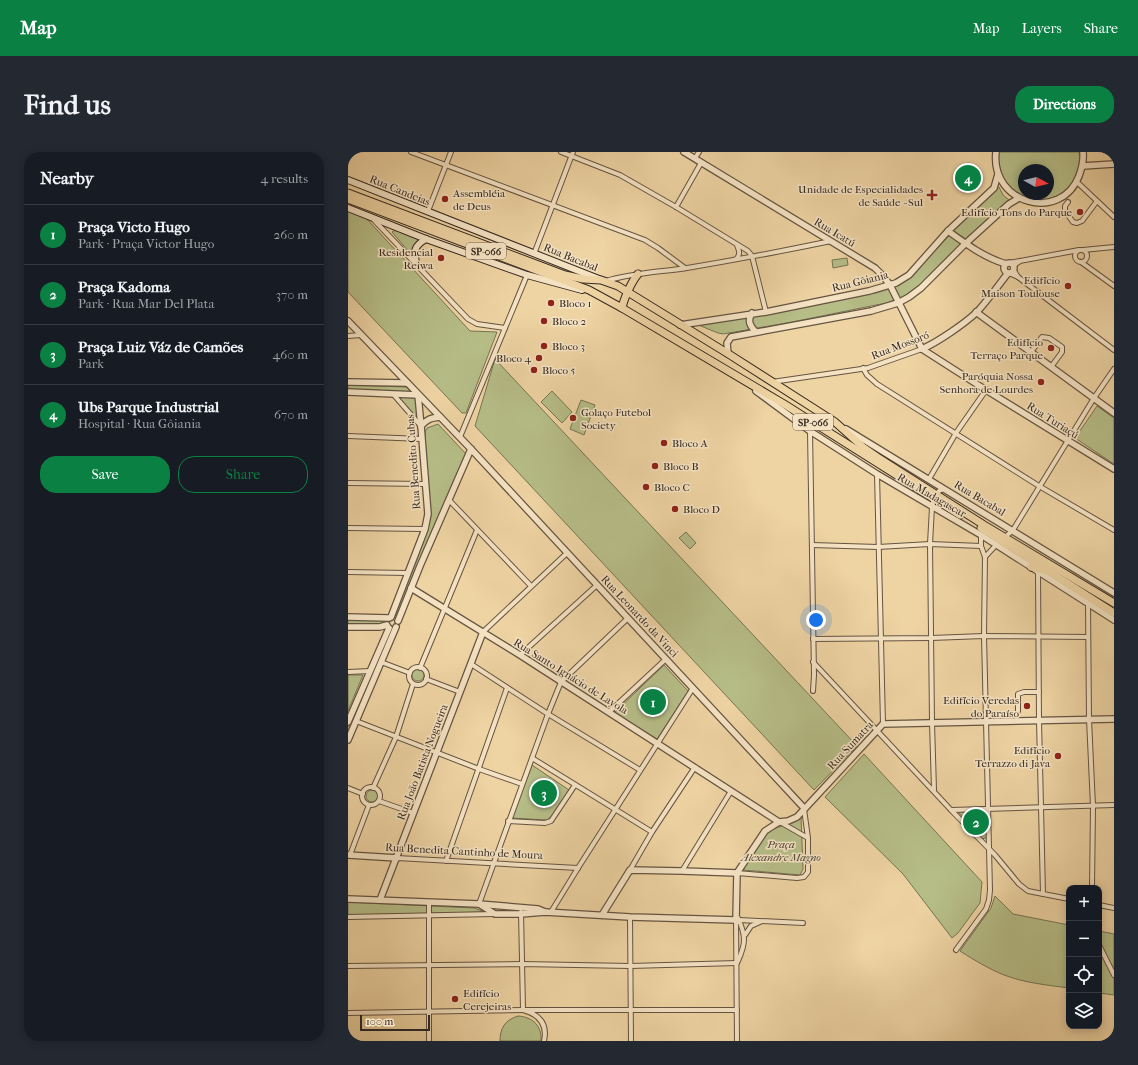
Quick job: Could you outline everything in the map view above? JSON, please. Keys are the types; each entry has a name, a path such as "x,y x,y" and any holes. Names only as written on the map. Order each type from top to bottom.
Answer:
{"main road":[{"name":"Rua Candeias","path":"348,180 534,254"},
{"name":"SP-066","path":"348,193 565,275 602,281 628,292 835,422 871,452 935,496 1114,613"},
{"name":"SP-066","path":"348,199 589,290 784,404 935,496"},
{"path":"348,208 426,239 527,275 577,289 589,290"},
{"path":"416,264 414,251 417,245 426,239"},
{"name":"Rua Bacabal","path":"534,254 602,281"},
{"path":"622,308 634,278 638,274"},
{"path":"784,404 789,399 791,394"},
{"name":"SP-066","path":"1001,539 1114,604"},
{"path":"1030,567 1050,571"}],"street":[{"path":"411,152 645,240 685,268"},
{"path":"428,211 451,152"},
{"path":"561,152 572,154 620,175 748,251 753,257 766,312"},
{"name":"Rua Icatú","path":"684,152 875,268 890,285 922,349"},
{"path":"695,158 699,152"},
{"path":"996,152 998,174 1003,184 1010,192 1018,197"},
{"path":"1054,200 1068,192 1076,182 1083,166 1083,152"},
{"path":"534,254 572,154"},
{"path":"676,207 701,163"},
{"path":"1083,166 1114,164"},
{"name":"Rua Gôiania","path":"679,325 766,312 869,291 890,285 909,275 948,231 994,188 998,174"},
{"path":"1076,182 1114,217"},
{"path":"728,354 727,343 731,337 872,311 898,303 921,288 965,244 1009,204 1018,199"},
{"path":"1025,200 1044,203 1054,200"},
{"path":"1068,202 1065,206 1065,211 1073,222 1080,223 1096,201"},
{"path":"373,219 472,322 505,328"},
{"path":"948,231 965,244 1009,268 1018,277 1114,350"},
{"path":"602,281 620,276 685,268 753,257 832,241"},
{"path":"735,260 739,256 738,245"},
{"path":"1009,268 1020,261 1081,250 1114,247"},
{"path":"1082,262 1085,261 1087,256 1095,249"},
{"path":"1081,250 1086,252 1091,269"},
{"path":"1076,258 1076,253 1081,250"},
{"path":"1062,254 1076,258 1078,261 1082,262 1114,286"},
{"name":"Rua Mossoró","path":"772,382 863,368 880,364 922,349 945,336 976,312 1009,268"},
{"path":"460,437 527,275"},
{"path":"976,312 1114,413"},
{"path":"752,314 749,322 756,332"},
{"name":"Rua Leonardo da Vinci","path":"348,321 407,384 460,437 804,808"},
{"path":"348,336 361,335"},
{"path":"1031,352 1042,337 1049,338 1062,347 1062,352 1051,367"},
{"name":"Rua Turiaçú","path":"922,349 1114,469"},
{"path":"863,368 867,376 876,384 1039,486 1114,530"},
{"path":"986,557 1001,539 1013,530 1094,398 1114,369"},
{"name":"Rua Madagascar","path":"744,381 797,422 877,474 980,535 1001,539 1030,567 1114,620"},
{"path":"348,382 407,384"},
{"path":"929,479 956,433 986,390"},
{"path":"348,392 418,395"},
{"path":"393,394 422,426 427,420 440,417"},
{"name":"Rua Benedito Cubas","path":"390,618 425,529 428,514 422,426 418,395"},
{"name":"Rua Bacabal","path":"835,422 1114,593"},
{"path":"810,431 813,691"},
{"path":"348,436 422,439"},
{"path":"348,740 398,625 398,621 420,566 471,449"},
{"path":"877,474 882,724"},
{"path":"348,483 425,484"},
{"path":"934,791 930,544 932,507 935,496 939,491 946,489"},
{"path":"449,500 531,586"},
{"path":"1000,522 1001,539"},
{"path":"348,528 425,529"},
{"path":"420,668 476,530"},
{"path":"956,950 986,909 989,900 990,850 984,636 986,557 981,546 980,535"},
{"path":"812,545 878,547 930,544 981,546"},
{"path":"482,632 567,553"},
{"path":"412,562 420,566"},
{"path":"348,572 408,573"},
{"path":"1038,572 1039,720 1043,894"},
{"path":"520,656 597,585"},
{"name":"Rua Santo Ignácio de Layola","path":"411,588 780,822"},
{"path":"1088,603 1088,719 1092,806 1092,885"},
{"path":"348,618 394,617 398,621"},
{"path":"348,722 370,671 388,626 387,622 390,618"},
{"path":"479,904 508,821 561,682 628,618"},
{"path":"348,627 396,627"},
{"name":"Rua João Batista Nogueira","path":"380,900 482,632"},
{"path":"813,640 984,636 1088,637"},
{"path":"608,712 666,659"},
{"path":"381,662 410,673"},
{"path":"813,662 990,850 1019,884 1028,890 1066,898"},
{"path":"471,664 548,714 640,770"},
{"path":"414,668 420,668 425,671 426,679 422,684 413,684 409,678 410,673 414,668"},
{"path":"348,672 370,671"},
{"path":"426,679 460,692"},
{"path":"374,788 396,737 413,684"},
{"path":"446,861 507,688"},
{"path":"548,912 616,810 693,688"},
{"path":"1018,711 1018,694 1024,692 1039,692"},
{"name":"Rua Sumatra","path":"737,873 765,831 780,822 788,821 797,816 882,724 1114,719"},
{"path":"356,721 479,769 522,784"},
{"path":"532,758 652,832"},
{"path":"602,915 652,832 694,767"},
{"path":"508,821 544,823 551,821 575,785"},
{"path":"348,788 363,794"},
{"path":"368,788 374,788 379,792 379,801 375,804 369,805 364,801 363,794 368,788"},
{"path":"682,871 731,791"},
{"path":"379,801 413,813"},
{"path":"349,855 369,805"},
{"path":"951,810 1114,805"},
{"path":"630,870 737,873 798,878 804,877 808,872 808,838 804,808"},
{"path":"780,822 808,838"},
{"name":"Rua Benedita Cantinho de Moura","path":"349,855 578,868"},
{"path":"737,873 737,1041"},
{"path":"348,898 429,903 479,904 538,909 548,912"},
{"path":"429,903 430,1041"},
{"path":"479,904 495,914"},
{"path":"1102,906 1114,908"},
{"path":"521,908 523,1010"},
{"path":"348,917 521,914 548,912 630,917 737,919 803,923"},
{"path":"630,917 631,1041"},
{"path":"737,919 744,935 744,945 737,963"},
{"path":"744,935 751,926 763,921"},
{"path":"736,942 744,945"},
{"path":"1102,951 1114,975"},
{"path":"348,966 522,964 630,966 737,963"},
{"path":"523,1010 534,1014 541,1020 544,1028 544,1041"},
{"path":"348,1013 523,1010 737,1010"}],"green space":[{"path":"999,152 1079,152 1080,165 1076,176 1062,193 1054,197 1054,164 1018,164 1018,195 1003,178 999,166"},
{"path":"999,187 1003,195 1009,200 920,286 908,295 886,303 723,334 696,324 876,293 892,288 911,277 953,231"},
{"path":"348,211 365,217 470,331 497,332 466,413 462,413 348,292"},
{"path":"396,230 420,240 410,253 392,232"},
{"path":"847,258 848,265 833,268 832,260"},
{"path":"495,359 857,746 814,790 475,426"},
{"path":"348,385 406,387 412,393 348,390"},
{"path":"552,391 572,412 562,423 541,402"},
{"path":"399,397 415,398 419,422"},
{"path":"581,400 595,405 584,435 570,429"},
{"path":"1097,406 1114,418 1114,464 1075,438"},
{"path":"438,424 467,455 397,616 393,614 429,515 425,432 427,428"},
{"path":"686,532 696,543 690,549 679,538"},
{"path":"348,620 382,620 381,624 376,625 348,625"},
{"path":"388,634 390,634 348,733 348,724"},
{"path":"664,665 688,691 657,739 614,713"},
{"path":"416,669 420,669 424,675 420,681 416,681 412,677 412,673"},
{"path":"348,675 363,675 348,711"},
{"path":"864,754 982,882 980,903 958,933 952,938 903,874 825,797"},
{"path":"532,765 569,790 553,815 547,820 512,818"},
{"path":"370,790 374,790 378,796 374,802 370,802 366,798 366,794"},
{"path":"986,811 987,835 986,838 981,839 959,813"},
{"name":"Praça Alexandre Magno","path":"801,816 803,869 800,875 743,870 758,844 767,832 789,824"},
{"path":"995,896 1013,914 1066,924 1066,988 1012,978 998,973 960,951 991,908"},
{"path":"348,902 474,908 485,912 348,915"},
{"path":"1102,932 1114,934 1114,995 1102,993"},
{"path":"518,1016 528,1018 536,1023 540,1031 541,1041 500,1041 502,1028 504,1025"}],"place":[{"name":"Ubs Parque Industrial","path":"968,178"},
{"name":"Unidade de Especialidades de Saúde - Sul","path":"932,195"},
{"name":"Assembléia de Deus","path":"445,199"},
{"name":"Edifício Tons do Parque","path":"1080,212"},
{"name":"Residencial Reiwa","path":"441,258"},
{"name":"Edifício Maison Toulouse","path":"1068,286"},
{"name":"Bloco 1","path":"551,303"},
{"name":"Bloco 2","path":"544,321"},
{"name":"Bloco 3","path":"544,346"},
{"name":"Edifício Terraço Parque","path":"1051,348"},
{"name":"Bloco 4","path":"539,358"},
{"name":"Bloco 5","path":"534,370"},
{"name":"Paróquia Nossa Senhora de Lourdes","path":"1041,382"},
{"name":"Golaço Futebol Society","path":"573,418"},
{"name":"Bloco A","path":"664,443"},
{"name":"Bloco B","path":"655,466"},
{"name":"Bloco C","path":"646,487"},
{"name":"Bloco D","path":"675,509"},
{"name":"Praça Victo Hugo","path":"653,702"},
{"name":"Edifício Veredas do Paraíso","path":"1027,706"},
{"name":"Edifício Terrazzo di Java","path":"1058,756"},
{"name":"Praça Luiz Váz de Camões","path":"544,793"},
{"name":"Praça Kadoma","path":"976,822"},
{"name":"Edifício Cerejeiras","path":"455,999"}]}
